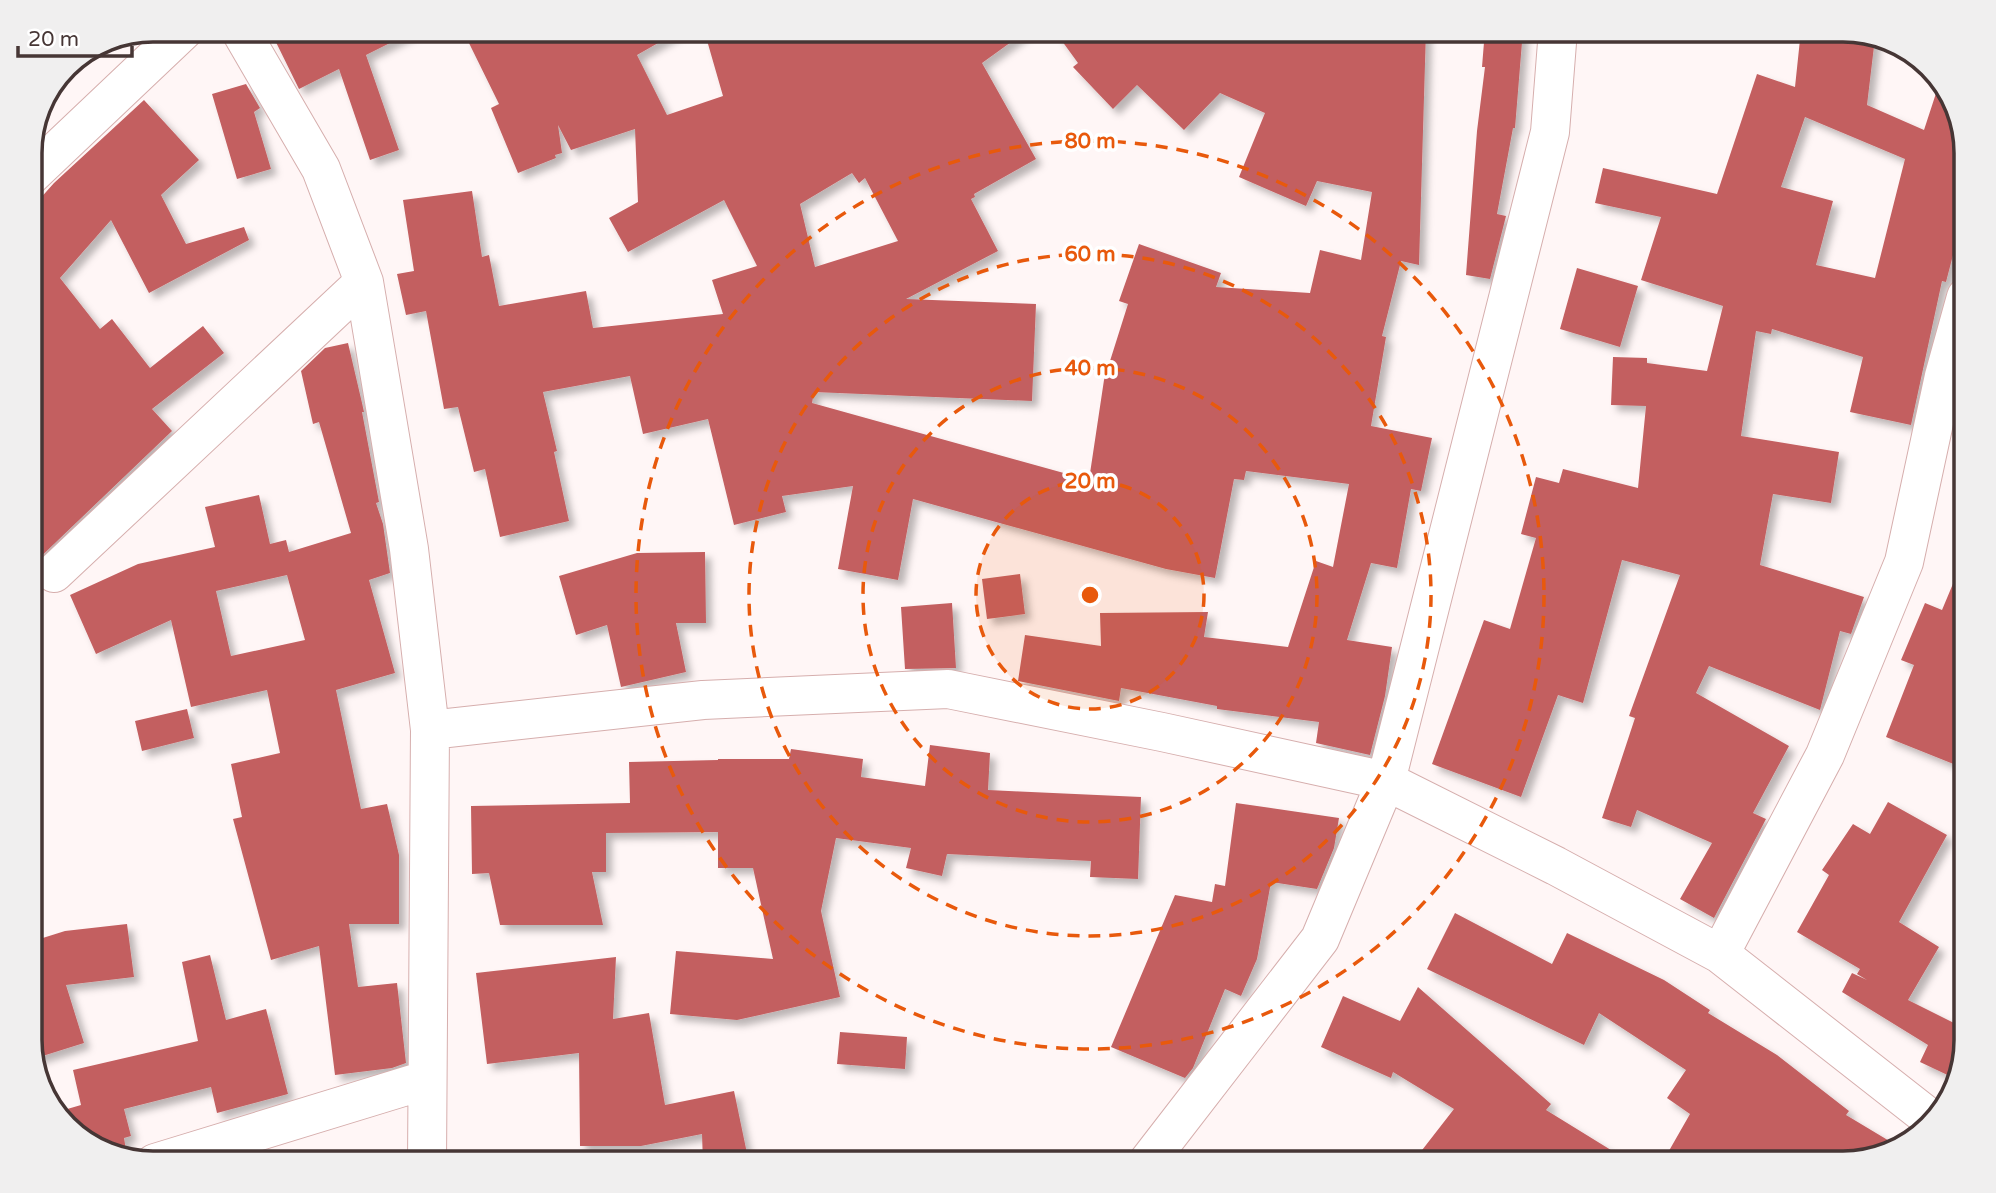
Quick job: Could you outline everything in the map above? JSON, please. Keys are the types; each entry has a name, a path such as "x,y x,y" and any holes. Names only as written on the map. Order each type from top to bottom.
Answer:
{"street":[{"path":"42,165 171,42"},
{"path":"247,42 321,169 364,282 409,549 430,730 427,1151"},
{"path":"1156,1151 1320,939 1386,781 1550,132 1557,42"},
{"path":"54,573 364,282"},
{"path":"1720,954 1825,755 1904,562 1954,340"},
{"path":"430,730 704,700 948,689 1386,781 1556,866 1720,954 1925,1115"},
{"path":"194,1151 426,1080"}],"building":[{"path":"276,42 392,42 366,55 399,150 370,160 339,69 299,89"},
{"path":"468,42 660,42 637,55 667,115 723,96 707,42 1011,42 982,63 1036,159 974,194 975,197 971,199 998,251 906,299 1036,304 1032,401 814,392 812,403 1089,480 1104,380 1128,304 1119,301 1139,244 1221,273 1216,287 1310,293 1320,250 1361,260 1372,192 1317,181 1306,206 1239,177 1265,113 1220,93 1184,130 1137,85 1113,109 1073,67 1078,63 1063,42 1426,42 1419,265 1401,261 1382,336 1386,337 1371,426 1432,438 1421,491 1411,489 1397,568 1371,563 1347,640 1392,647 1385,696 1370,755 1316,743 1319,722 1217,709 1217,706 1121,688 1119,701 1018,681 1025,635 1101,646 1100,613 1208,612 1204,637 1288,647 1316,561 1333,567 1349,484 1246,471 1244,480 1234,479 1215,578 1166,569 913,499 898,580 838,569 853,486 782,496 786,512 734,525 708,419 643,434 630,376 543,392 569,521 500,537 485,469 474,472 458,407 444,409 426,311 406,315 397,274 414,271 403,200 472,191 482,257 489,255 499,306 586,291 593,328 723,314 712,280 757,266 724,200 628,252 609,218 638,202 635,129 571,150 558,125 562,153 518,173 491,108 499,104","holes":["852,173 859,183 865,178 898,241 815,267 800,204"]},
{"path":"1484,42 1522,42 1515,128 1497,214 1506,216 1490,279 1466,275 1477,131 1485,67 1482,67"},
{"path":"1800,42 1858,43 1874,47 1867,105 1924,130 1936,93 1946,110 1954,146 1954,251 1946,282 1942,281 1911,425 1850,412 1863,357 1772,329 1771,334 1756,331 1741,436 1839,452 1831,503 1773,494 1760,565 1864,597 1851,634 1840,631 1820,710 1709,666 1696,693 1789,746 1753,813 1766,819 1714,918 1680,899 1712,843 1637,810 1631,827 1602,818 1635,718 1629,716 1680,575 1622,560 1583,703 1558,695 1521,797 1432,764 1484,620 1510,629 1536,538 1521,534 1536,477 1559,483 1563,469 1638,488 1646,406 1611,405 1613,357 1647,358 1647,363 1707,371 1723,306 1641,280 1661,217 1595,203 1603,168 1717,194 1757,74 1795,87","holes":["1805,117 1905,159 1875,278 1816,265 1833,201 1781,187"]},
{"path":"246,84 260,108 254,112 271,169 237,179 212,94"},
{"path":"144,100 199,160 161,195 186,244 244,227 249,240 149,293 111,220 60,278 100,329 112,319 150,368 203,326 224,353 152,409 172,431 42,556 42,196"},
{"path":"1577,268 1638,286 1620,347 1560,329"},
{"path":"348,343 364,412 379,502 376,503 383,524 390,573 369,580 395,673 336,690 361,809 387,804 399,855 399,924 349,924 358,987 397,983 406,1063 392,1068 335,1075 319,946 271,960 233,819 242,817 231,764 280,753 267,690 191,707 171,620 96,654 70,595 138,564 215,547 205,507 259,495 270,544 286,540 289,552 351,533 319,422 313,424 301,371 325,348","holes":["287,575 305,640 231,656 216,591"]},
{"path":"705,552 706,623 676,623 686,672 621,687 607,625 576,635 559,576 637,553"},
{"path":"1020,574 1025,614 987,619 982,579"},
{"path":"1954,581 1954,764 1886,737 1914,665 1901,660 1925,603 1942,610"},
{"path":"952,603 956,668 905,669 901,607"},
{"path":"187,709 194,738 142,751 135,721"},
{"path":"930,745 990,753 988,790 1141,797 1138,879 1090,877 1091,861 947,854 942,876 906,868 911,848 836,838 821,911 840,997 737,1020 670,1014 676,951 773,959 753,868 718,868 718,832 606,833 606,872 592,872 603,925 500,925 489,873 472,874 471,806 630,803 629,762 789,759 791,749 863,759 861,777 925,786"},
{"path":"1888,802 1947,835 1899,922 1939,947 1908,1000 1954,1023 1953,1055 1948,1075 1920,1062 1928,1045 1842,992 1852,973 1867,980 1857,974 1860,969 1797,932 1829,875 1822,870 1853,824 1870,834"},
{"path":"1236,803 1339,818 1334,848 1317,889 1271,882 1257,959 1241,996 1225,989 1193,1068 1185,1078 1111,1047 1175,895 1212,902 1215,884 1225,886"},
{"path":"1455,913 1552,964 1567,933 1664,980 1710,1010 1708,1013 1777,1055 1849,1111 1846,1115 1890,1141 1858,1150 1843,1151 1669,1151 1690,1114 1667,1098 1686,1070 1599,1013 1584,1045 1427,969"},
{"path":"127,924 134,977 66,985 84,1043 44,1056 42,938 65,931"},
{"path":"210,955 226,1020 266,1009 288,1094 217,1113 211,1087 124,1109 131,1136 124,1138 126,1147 110,1143 85,1128 66,1109 81,1105 73,1070 198,1041 182,962"},
{"path":"616,957 613,1019 649,1013 665,1105 734,1091 746,1151 703,1151 702,1134 641,1146 580,1146 579,1053 487,1064 476,973"},
{"path":"1418,987 1551,1104 1546,1110 1613,1151 1421,1151 1454,1109 1393,1072 1391,1078 1321,1047 1343,996 1400,1021"},
{"path":"840,1032 907,1037 905,1069 837,1064"}]}
